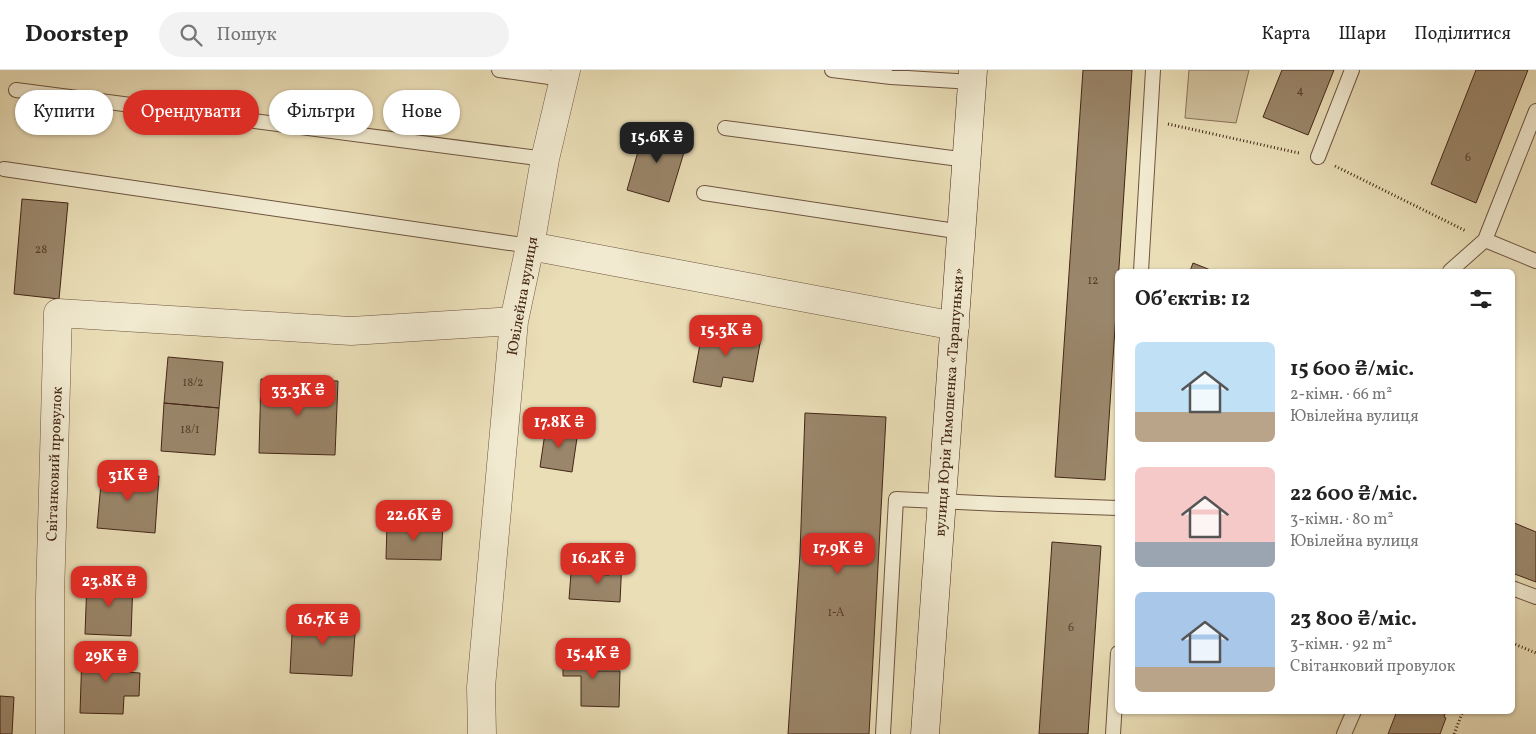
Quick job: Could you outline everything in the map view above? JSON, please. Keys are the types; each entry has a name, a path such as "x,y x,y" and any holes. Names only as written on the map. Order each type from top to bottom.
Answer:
{"street":[{"name":"Ювілейна вулиця","path":"482,734 481,687 514,321 530,246 545,159 565,75"},
{"name":"вулиця Юрія Тимошенка «Тарапуньки»","path":"925,734 973,76"},
{"path":"530,246 955,326"},
{"name":"Світанковий провулок","path":"50,734 50,597 58,314 351,331 514,321"}],"lane":[{"path":"499,70 565,75"},
{"path":"832,70 891,76 973,76"},
{"path":"1141,269 1153,70"},
{"path":"1318,157 1352,70"},
{"path":"113,103 545,159"},
{"path":"1452,269 1485,240 1536,111"},
{"path":"724,128 967,160"},
{"path":"4,169 530,246"},
{"path":"704,193 962,232"},
{"path":"1485,240 1536,261"},
{"path":"883,734 896,499 1115,508"},
{"path":"1515,589 1536,597"},
{"path":"1113,734 1115,702"},
{"path":"1344,734 1353,714"}],"path":[{"path":"1515,644 1536,652"},
{"path":"1454,734 1462,714"}],"shaded area":[{"path":"1189,70 1249,70 1236,123 1185,118"}],"building":[{"path":"1083,70 1132,70 1119,269 1115,269 1115,328 1105,480 1055,477"},
{"path":"1282,70 1334,70 1308,135 1263,117"},
{"path":"1476,70 1528,70 1476,203 1431,184"},
{"path":"645,127 688,139 669,202 627,190"},
{"path":"22,199 68,203 59,299 14,294"},
{"path":"1193,263 1208,269 1191,269"},
{"path":"703,328 761,338 753,382 723,377 721,387 693,382"},
{"path":"168,357 223,362 219,408 164,403"},
{"path":"261,379 338,381 335,455 259,453"},
{"path":"164,403 219,408 215,455 161,451"},
{"path":"805,413 886,417 869,734 788,734 800,554"},
{"path":"546,426 578,431 572,472 540,467"},
{"path":"102,472 159,476 155,533 97,528"},
{"path":"387,523 443,525 441,560 386,559"},
{"path":"1515,523 1536,532 1536,582 1515,574"},
{"path":"1052,542 1101,546 1088,734 1039,734"},
{"path":"610,558 622,559 620,602 569,599 571,573 609,575"},
{"path":"87,580 133,581 131,636 85,634"},
{"path":"293,616 356,620 352,676 290,673"},
{"path":"82,652 124,654 124,672 140,673 139,696 124,696 123,714 80,713"},
{"path":"563,652 594,652 594,671 620,671 619,707 581,706 581,676 563,676"},
{"path":"0,696 14,697 12,734 0,734"},
{"path":"1396,714 1445,714 1444,717 1446,718 1440,734 1388,734"}]}
